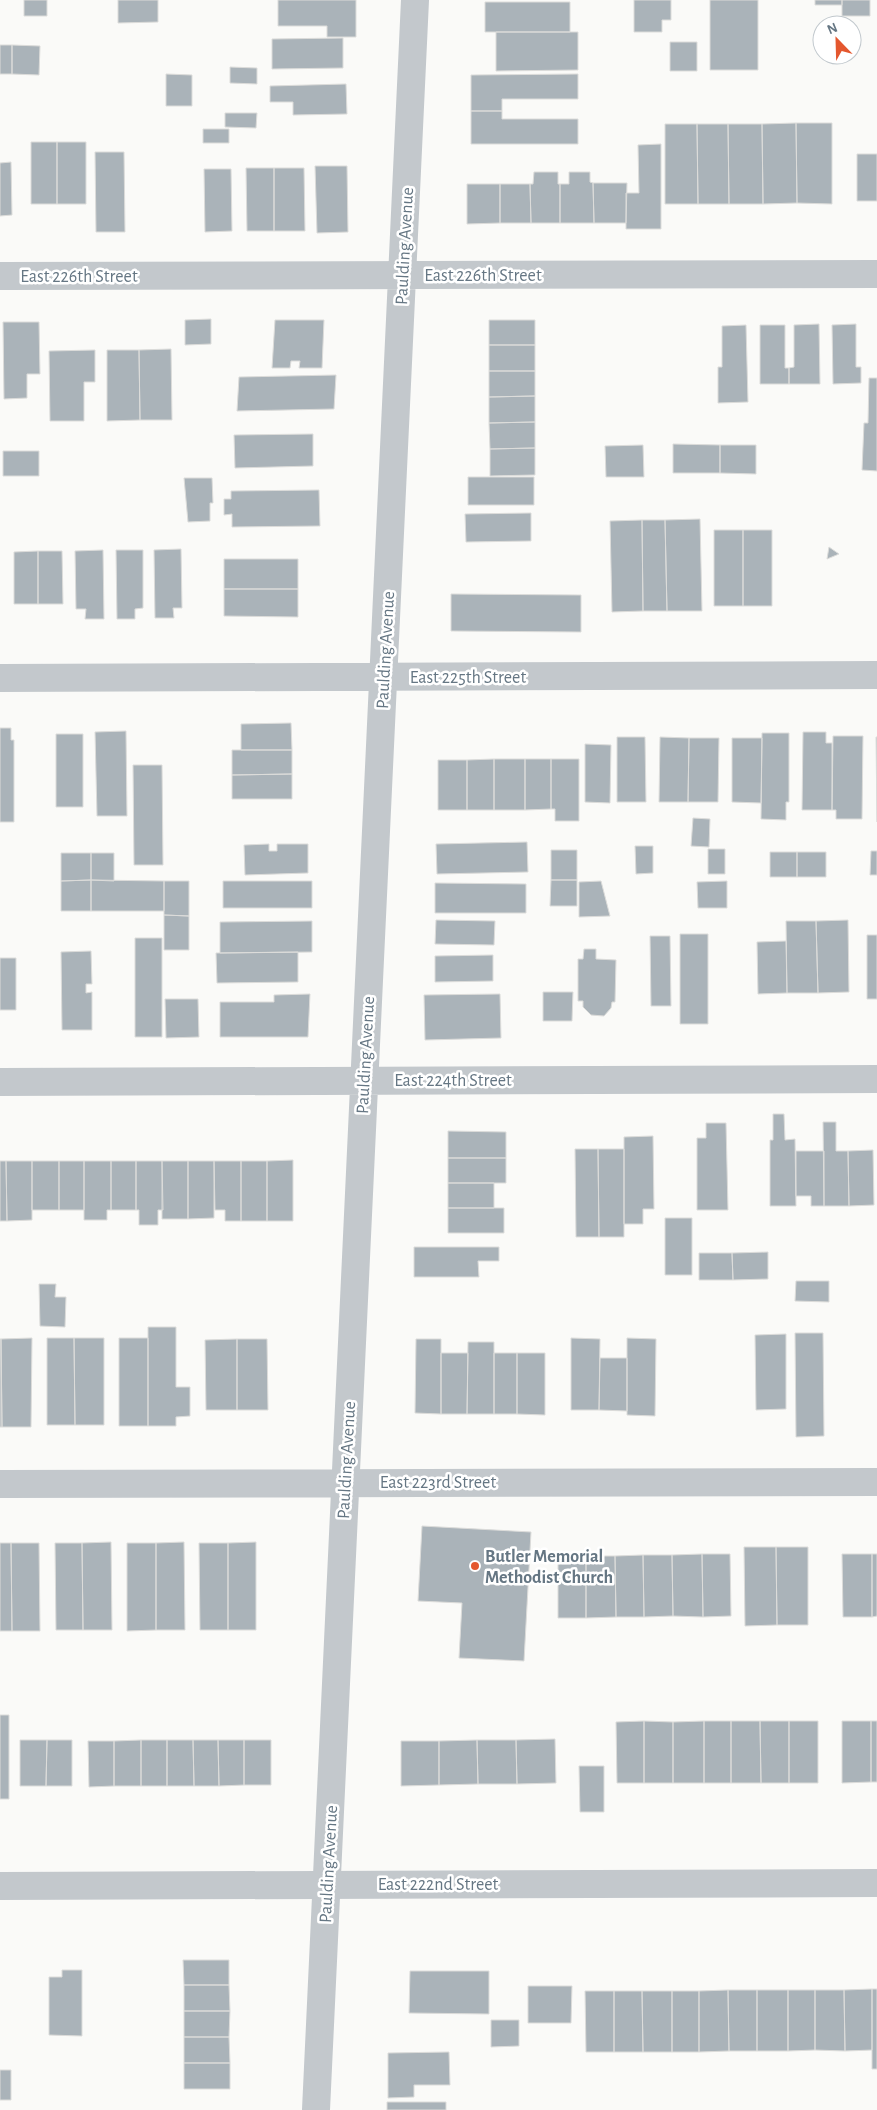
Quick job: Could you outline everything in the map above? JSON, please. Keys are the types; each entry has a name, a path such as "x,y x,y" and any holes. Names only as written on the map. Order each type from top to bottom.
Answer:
{"street":[{"name":"Paulding Avenue","path":"316,2110 415,0"},
{"name":"East 226th Street","path":"0,276 877,274"},
{"name":"East 225th Street","path":"0,678 877,675"},
{"name":"East 224th Street","path":"0,1082 877,1079"},
{"name":"East 223rd Street","path":"0,1484 877,1482"},
{"name":"East 222nd Street","path":"0,1886 877,1883"}],"building":[{"path":"24,0 47,0 47,16 24,16"},
{"path":"118,0 158,0 158,22 118,23"},
{"path":"278,0 356,0 356,37 327,37 327,26 278,26"},
{"path":"634,0 671,0 671,20 662,20 662,32 634,32"},
{"path":"710,0 758,0 758,70 710,70"},
{"path":"815,0 842,0 842,5 815,5"},
{"path":"842,0 870,0 870,16 842,15"},
{"path":"485,2 570,2 570,32 485,32"},
{"path":"496,32 578,32 578,70 496,71"},
{"path":"343,38 343,68 272,69 272,39"},
{"path":"670,42 697,42 697,71 670,71"},
{"path":"0,45 12,45 12,74 0,74"},
{"path":"12,45 40,46 39,75 12,74"},
{"path":"230,67 257,68 257,84 230,83"},
{"path":"166,74 192,75 192,106 166,106"},
{"path":"578,74 578,99 502,99 502,111 471,111 471,75"},
{"path":"346,84 347,114 293,115 293,102 270,102 270,86"},
{"path":"471,111 502,111 502,119 578,119 578,144 471,144"},
{"path":"225,113 257,113 256,128 225,127"},
{"path":"796,123 797,203 763,204 762,124"},
{"path":"796,123 832,123 832,204 797,203"},
{"path":"665,124 697,124 698,204 665,204"},
{"path":"697,124 728,124 729,204 698,204"},
{"path":"728,124 762,124 763,204 729,204"},
{"path":"203,129 229,129 229,143 203,143"},
{"path":"31,142 57,142 57,204 31,204"},
{"path":"57,142 86,142 86,204 57,204"},
{"path":"661,144 661,229 626,229 626,193 639,193 638,145"},
{"path":"95,152 124,152 125,232 96,232"},
{"path":"857,154 877,154 877,201 857,201"},
{"path":"11,162 12,215 0,216 0,163"},
{"path":"315,166 347,166 348,232 317,233"},
{"path":"246,168 274,168 274,231 247,231"},
{"path":"274,168 304,168 305,231 274,231"},
{"path":"204,169 231,169 232,231 205,232"},
{"path":"534,172 558,172 558,184 560,184 560,223 531,223 530,184 533,184"},
{"path":"569,172 590,172 590,182 593,183 594,223 560,223 560,184 569,184"},
{"path":"593,183 627,183 626,223 594,223"},
{"path":"467,184 500,184 500,223 467,224"},
{"path":"500,184 530,184 531,223 500,223"},
{"path":"211,319 211,344 185,345 185,320"},
{"path":"275,320 324,320 322,368 299,368 300,361 291,361 290,368 272,368"},
{"path":"489,320 535,320 535,345 489,345"},
{"path":"3,322 39,322 40,374 27,374 27,398 4,399"},
{"path":"819,324 820,384 789,384 789,368 794,367 794,325"},
{"path":"856,324 856,367 861,367 861,383 833,384 832,325"},
{"path":"746,325 748,402 718,403 718,367 722,367 722,326"},
{"path":"760,325 785,325 785,368 789,368 789,384 760,384"},
{"path":"489,345 535,345 535,371 489,371"},
{"path":"171,349 172,420 140,420 139,350"},
{"path":"95,350 95,382 84,382 84,421 50,421 49,351"},
{"path":"107,350 139,350 140,420 107,421"},
{"path":"489,371 535,371 535,396 489,397"},
{"path":"336,375 334,409 237,411 239,377"},
{"path":"869,378 877,378 877,471 862,470 864,423 868,423"},
{"path":"535,396 535,422 489,423 489,397"},
{"path":"535,422 535,448 490,449 489,423"},
{"path":"313,434 313,466 235,468 234,435"},
{"path":"673,444 720,445 720,473 673,473"},
{"path":"643,445 644,477 606,477 605,446"},
{"path":"720,445 756,445 756,474 720,473"},
{"path":"535,448 535,475 490,476 490,449"},
{"path":"3,451 39,451 39,476 3,476"},
{"path":"468,477 534,477 534,505 468,505"},
{"path":"184,478 212,478 213,503 210,503 210,521 188,522"},
{"path":"319,490 320,526 232,527 232,514 224,515 224,499 231,499 231,491"},
{"path":"531,513 531,541 466,542 465,514"},
{"path":"700,519 702,611 667,611 665,520"},
{"path":"642,520 643,611 612,612 610,521"},
{"path":"642,520 665,520 667,611 643,611"},
{"path":"714,530 743,530 743,606 714,606"},
{"path":"743,530 772,530 772,606 743,606"},
{"path":"829,547 839,554 827,559"},
{"path":"181,549 182,608 173,608 174,618 155,618 154,550"},
{"path":"103,550 104,619 85,619 86,609 76,609 75,551"},
{"path":"116,550 143,550 143,608 135,609 135,619 117,619"},
{"path":"38,551 38,604 14,604 14,552"},
{"path":"38,551 62,551 63,604 38,604"},
{"path":"224,559 298,559 298,589 224,589"},
{"path":"224,589 298,589 298,617 224,616"},
{"path":"451,594 581,595 581,632 451,631"},
{"path":"291,723 292,750 241,750 241,724"},
{"path":"0,728 11,728 11,740 14,740 14,822 0,822"},
{"path":"126,731 127,816 97,816 95,732"},
{"path":"803,732 826,732 826,743 832,743 832,810 802,810"},
{"path":"762,733 789,733 789,802 786,802 786,820 761,819"},
{"path":"56,734 83,734 83,807 56,807"},
{"path":"833,736 863,736 862,819 836,819 836,810 832,810"},
{"path":"617,737 645,737 646,802 617,802"},
{"path":"660,737 689,738 688,802 659,802"},
{"path":"876,737 877,737 877,822"},
{"path":"689,738 719,738 718,802 688,802"},
{"path":"732,738 762,738 761,803 732,802"},
{"path":"585,744 611,745 610,803 585,802"},
{"path":"232,750 292,750 292,774 232,775"},
{"path":"494,759 494,810 467,810 467,760"},
{"path":"494,759 525,759 525,810 494,810"},
{"path":"525,759 551,759 551,809 525,810"},
{"path":"551,759 579,759 579,821 555,821 555,809 551,809"},
{"path":"438,760 467,760 467,810 438,810"},
{"path":"133,765 162,765 163,865 134,865"},
{"path":"292,774 292,799 232,799 232,775"},
{"path":"693,818 710,819 709,847 691,846"},
{"path":"527,842 528,872 437,874 436,844"},
{"path":"269,844 269,851 277,851 277,844 308,844 308,873 245,875 244,845"},
{"path":"635,846 653,846 653,873 636,874"},
{"path":"708,849 725,849 725,874 708,874"},
{"path":"551,850 577,850 577,880 551,880"},
{"path":"871,851 877,851 877,875 870,875"},
{"path":"770,852 797,852 797,877 770,877"},
{"path":"797,852 826,852 826,877 797,877"},
{"path":"61,853 91,853 91,880 61,881"},
{"path":"91,853 114,853 114,881 91,880"},
{"path":"91,880 91,911 61,911 61,881"},
{"path":"91,880 164,881 164,911 91,911"},
{"path":"551,880 577,880 577,906 550,906"},
{"path":"164,881 189,881 189,916 164,915"},
{"path":"223,881 312,881 312,908 223,908"},
{"path":"601,881 610,916 579,917 579,882"},
{"path":"727,881 727,908 698,908 697,882"},
{"path":"435,883 526,884 526,913 435,913"},
{"path":"164,915 189,916 189,950 164,950"},
{"path":"436,920 495,921 494,945 435,944"},
{"path":"848,920 849,992 818,993 816,921"},
{"path":"312,921 312,952 220,953 220,922"},
{"path":"786,921 816,921 818,993 787,993"},
{"path":"680,934 708,934 708,1024 680,1024"},
{"path":"867,935 877,935 877,999 867,999"},
{"path":"650,936 670,936 671,1006 651,1006"},
{"path":"135,938 162,938 162,1037 135,1037"},
{"path":"786,941 787,993 758,994 757,942"},
{"path":"584,949 596,949 596,959 616,960 615,1002 612,1002 611,1008 604,1016 591,1015 583,1007 583,1001 578,1001 578,959 583,959"},
{"path":"91,951 92,984 86,984 86,993 92,992 92,1030 62,1030 61,952"},
{"path":"298,952 298,982 217,983 216,953"},
{"path":"493,955 493,981 435,982 435,956"},
{"path":"0,958 16,958 16,1010 0,1010"},
{"path":"543,992 573,992 572,1021 543,1021"},
{"path":"310,994 308,1037 220,1037 220,1002 274,1002 274,995"},
{"path":"500,994 501,1038 425,1040 424,995"},
{"path":"165,999 198,999 199,1037 166,1038"},
{"path":"773,1114 784,1114 785,1140 795,1139 796,1206 770,1206 770,1140 773,1140"},
{"path":"823,1122 836,1122 836,1151 848,1151 849,1206 824,1206"},
{"path":"706,1123 726,1123 728,1210 697,1210 697,1138 706,1138"},
{"path":"448,1131 506,1132 506,1158 448,1158"},
{"path":"653,1136 654,1209 643,1209 643,1224 624,1224 624,1137"},
{"path":"575,1149 598,1149 599,1237 576,1237"},
{"path":"598,1149 624,1149 624,1237 599,1237"},
{"path":"873,1150 874,1205 849,1206 848,1151"},
{"path":"796,1151 824,1151 824,1206 811,1206 811,1196 796,1196"},
{"path":"448,1158 506,1158 506,1183 448,1183"},
{"path":"293,1160 293,1221 267,1221 267,1161"},
{"path":"0,1161 6,1161 7,1221 0,1221"},
{"path":"6,1161 32,1161 32,1220 7,1221"},
{"path":"32,1161 59,1161 59,1210 32,1210"},
{"path":"59,1161 84,1161 84,1210 59,1210"},
{"path":"84,1161 111,1161 111,1210 107,1210 107,1220 84,1220"},
{"path":"111,1161 136,1161 136,1210 111,1210"},
{"path":"136,1161 162,1161 163,1210 158,1210 158,1225 139,1225 139,1210 136,1210"},
{"path":"162,1161 188,1161 188,1219 162,1219"},
{"path":"188,1161 214,1161 214,1218 188,1219"},
{"path":"214,1161 241,1161 241,1221 225,1221 225,1210 215,1210"},
{"path":"241,1161 267,1161 267,1221 241,1221"},
{"path":"448,1183 494,1183 494,1208 448,1208"},
{"path":"448,1208 504,1208 504,1233 448,1233"},
{"path":"665,1218 692,1218 692,1275 665,1275"},
{"path":"414,1247 499,1247 499,1261 478,1261 479,1277 414,1277"},
{"path":"768,1252 768,1279 733,1280 732,1253"},
{"path":"699,1253 732,1253 733,1280 699,1280"},
{"path":"796,1281 829,1281 829,1302 795,1301"},
{"path":"39,1284 56,1284 55,1297 66,1297 65,1327 40,1326"},
{"path":"148,1327 176,1327 176,1387 190,1387 190,1416 176,1417 176,1426 148,1426"},
{"path":"795,1333 823,1333 824,1436 796,1437"},
{"path":"786,1334 786,1409 756,1410 755,1335"},
{"path":"32,1338 31,1427 2,1427 1,1339"},
{"path":"47,1338 74,1338 75,1425 47,1425"},
{"path":"74,1338 104,1338 104,1425 75,1425"},
{"path":"119,1338 148,1338 148,1426 119,1426"},
{"path":"571,1338 600,1339 599,1410 571,1410"},
{"path":"627,1338 656,1339 655,1416 627,1415"},
{"path":"1,1339 2,1427 0,1427"},
{"path":"237,1339 237,1410 206,1410 205,1340"},
{"path":"237,1339 267,1339 268,1410 237,1410"},
{"path":"416,1339 441,1339 441,1414 415,1413"},
{"path":"468,1342 494,1342 494,1414 467,1414"},
{"path":"441,1353 468,1353 467,1414 441,1414"},
{"path":"494,1353 517,1353 517,1414 494,1414"},
{"path":"517,1353 545,1353 545,1415 517,1414"},
{"path":"600,1358 627,1358 627,1411 599,1410"},
{"name":"Butler Memorial Methodist Church","path":"422,1526 531,1532 524,1661 459,1658 462,1603 418,1601"},
{"path":"111,1542 112,1630 83,1630 82,1543"},
{"path":"184,1542 185,1630 156,1630 156,1543"},
{"path":"256,1542 256,1630 228,1630 228,1543"},
{"path":"0,1543 11,1543 12,1631 0,1631"},
{"path":"11,1543 39,1543 40,1631 12,1631"},
{"path":"55,1543 82,1543 83,1630 56,1630"},
{"path":"127,1543 156,1543 156,1630 127,1631"},
{"path":"199,1543 228,1543 228,1630 200,1630"},
{"path":"744,1547 776,1547 777,1625 745,1626"},
{"path":"776,1547 808,1547 808,1625 777,1625"},
{"path":"702,1554 703,1617 673,1616 672,1555"},
{"path":"702,1554 730,1554 731,1616 703,1617"},
{"path":"842,1554 872,1554 872,1617 843,1617"},
{"path":"872,1554 877,1554 877,1616 872,1617"},
{"path":"643,1555 644,1617 616,1617 615,1556"},
{"path":"643,1555 672,1555 673,1616 644,1617"},
{"path":"586,1556 615,1556 616,1617 586,1618"},
{"path":"558,1562 586,1562 586,1618 558,1618"},
{"path":"0,1715 9,1715 9,1799 0,1799"},
{"path":"644,1721 644,1783 617,1783 616,1722"},
{"path":"644,1721 673,1722 673,1783 644,1783"},
{"path":"704,1721 704,1783 673,1783 673,1722"},
{"path":"704,1721 731,1721 731,1783 704,1783"},
{"path":"731,1721 760,1721 761,1783 731,1783"},
{"path":"760,1721 789,1721 789,1783 761,1783"},
{"path":"789,1721 818,1721 818,1783 789,1783"},
{"path":"842,1721 871,1721 871,1782 842,1783"},
{"path":"871,1721 877,1721 877,1782 871,1782"},
{"path":"555,1739 556,1783 517,1784 516,1740"},
{"path":"20,1740 47,1740 46,1786 20,1786"},
{"path":"47,1740 72,1740 72,1786 46,1786"},
{"path":"141,1740 141,1786 114,1786 114,1741"},
{"path":"141,1740 167,1740 167,1786 141,1786"},
{"path":"167,1740 193,1740 194,1786 167,1786"},
{"path":"193,1740 218,1740 219,1786 194,1786"},
{"path":"218,1740 244,1740 244,1785 219,1786"},
{"path":"244,1740 271,1740 271,1785 244,1785"},
{"path":"477,1740 478,1784 439,1785 439,1741"},
{"path":"477,1740 516,1740 517,1784 478,1784"},
{"path":"88,1741 114,1741 114,1786 89,1787"},
{"path":"401,1741 439,1741 439,1785 401,1786"},
{"path":"579,1766 604,1766 604,1812 580,1812"},
{"path":"183,1960 229,1960 229,1985 184,1985"},
{"path":"62,1970 82,1970 82,2036 49,2035 49,1977 62,1977"},
{"path":"410,1971 489,1971 489,2014 409,2013"},
{"path":"184,1985 229,1985 230,2011 184,2011"},
{"path":"528,1986 572,1986 571,2023 528,2023"},
{"path":"872,1989 872,2050 845,2051 844,1990"},
{"path":"872,1989 877,1989 877,2069 872,2069"},
{"path":"728,1990 729,2051 699,2052 699,1991"},
{"path":"728,1990 757,1990 757,2051 729,2051"},
{"path":"757,1990 788,1990 788,2051 757,2051"},
{"path":"788,1990 815,1990 815,2050 788,2051"},
{"path":"815,1990 844,1990 845,2051 815,2050"},
{"path":"585,1991 614,1991 614,2052 586,2052"},
{"path":"614,1991 642,1991 643,2052 614,2052"},
{"path":"642,1991 672,1991 672,2052 643,2052"},
{"path":"672,1991 699,1991 699,2052 672,2052"},
{"path":"184,2011 230,2011 229,2037 184,2037"},
{"path":"491,2020 519,2020 519,2046 491,2047"},
{"path":"184,2037 229,2037 230,2063 184,2063"},
{"path":"449,2052 450,2085 414,2085 414,2097 388,2098 388,2053"},
{"path":"184,2063 230,2063 230,2089 184,2089"},
{"path":"0,2070 11,2070 11,2100 0,2100"},
{"path":"387,2102 446,2102 446,2110 387,2110"}],"place":[{"name":"Butler Memorial Methodist Church","path":"475,1566"}]}
